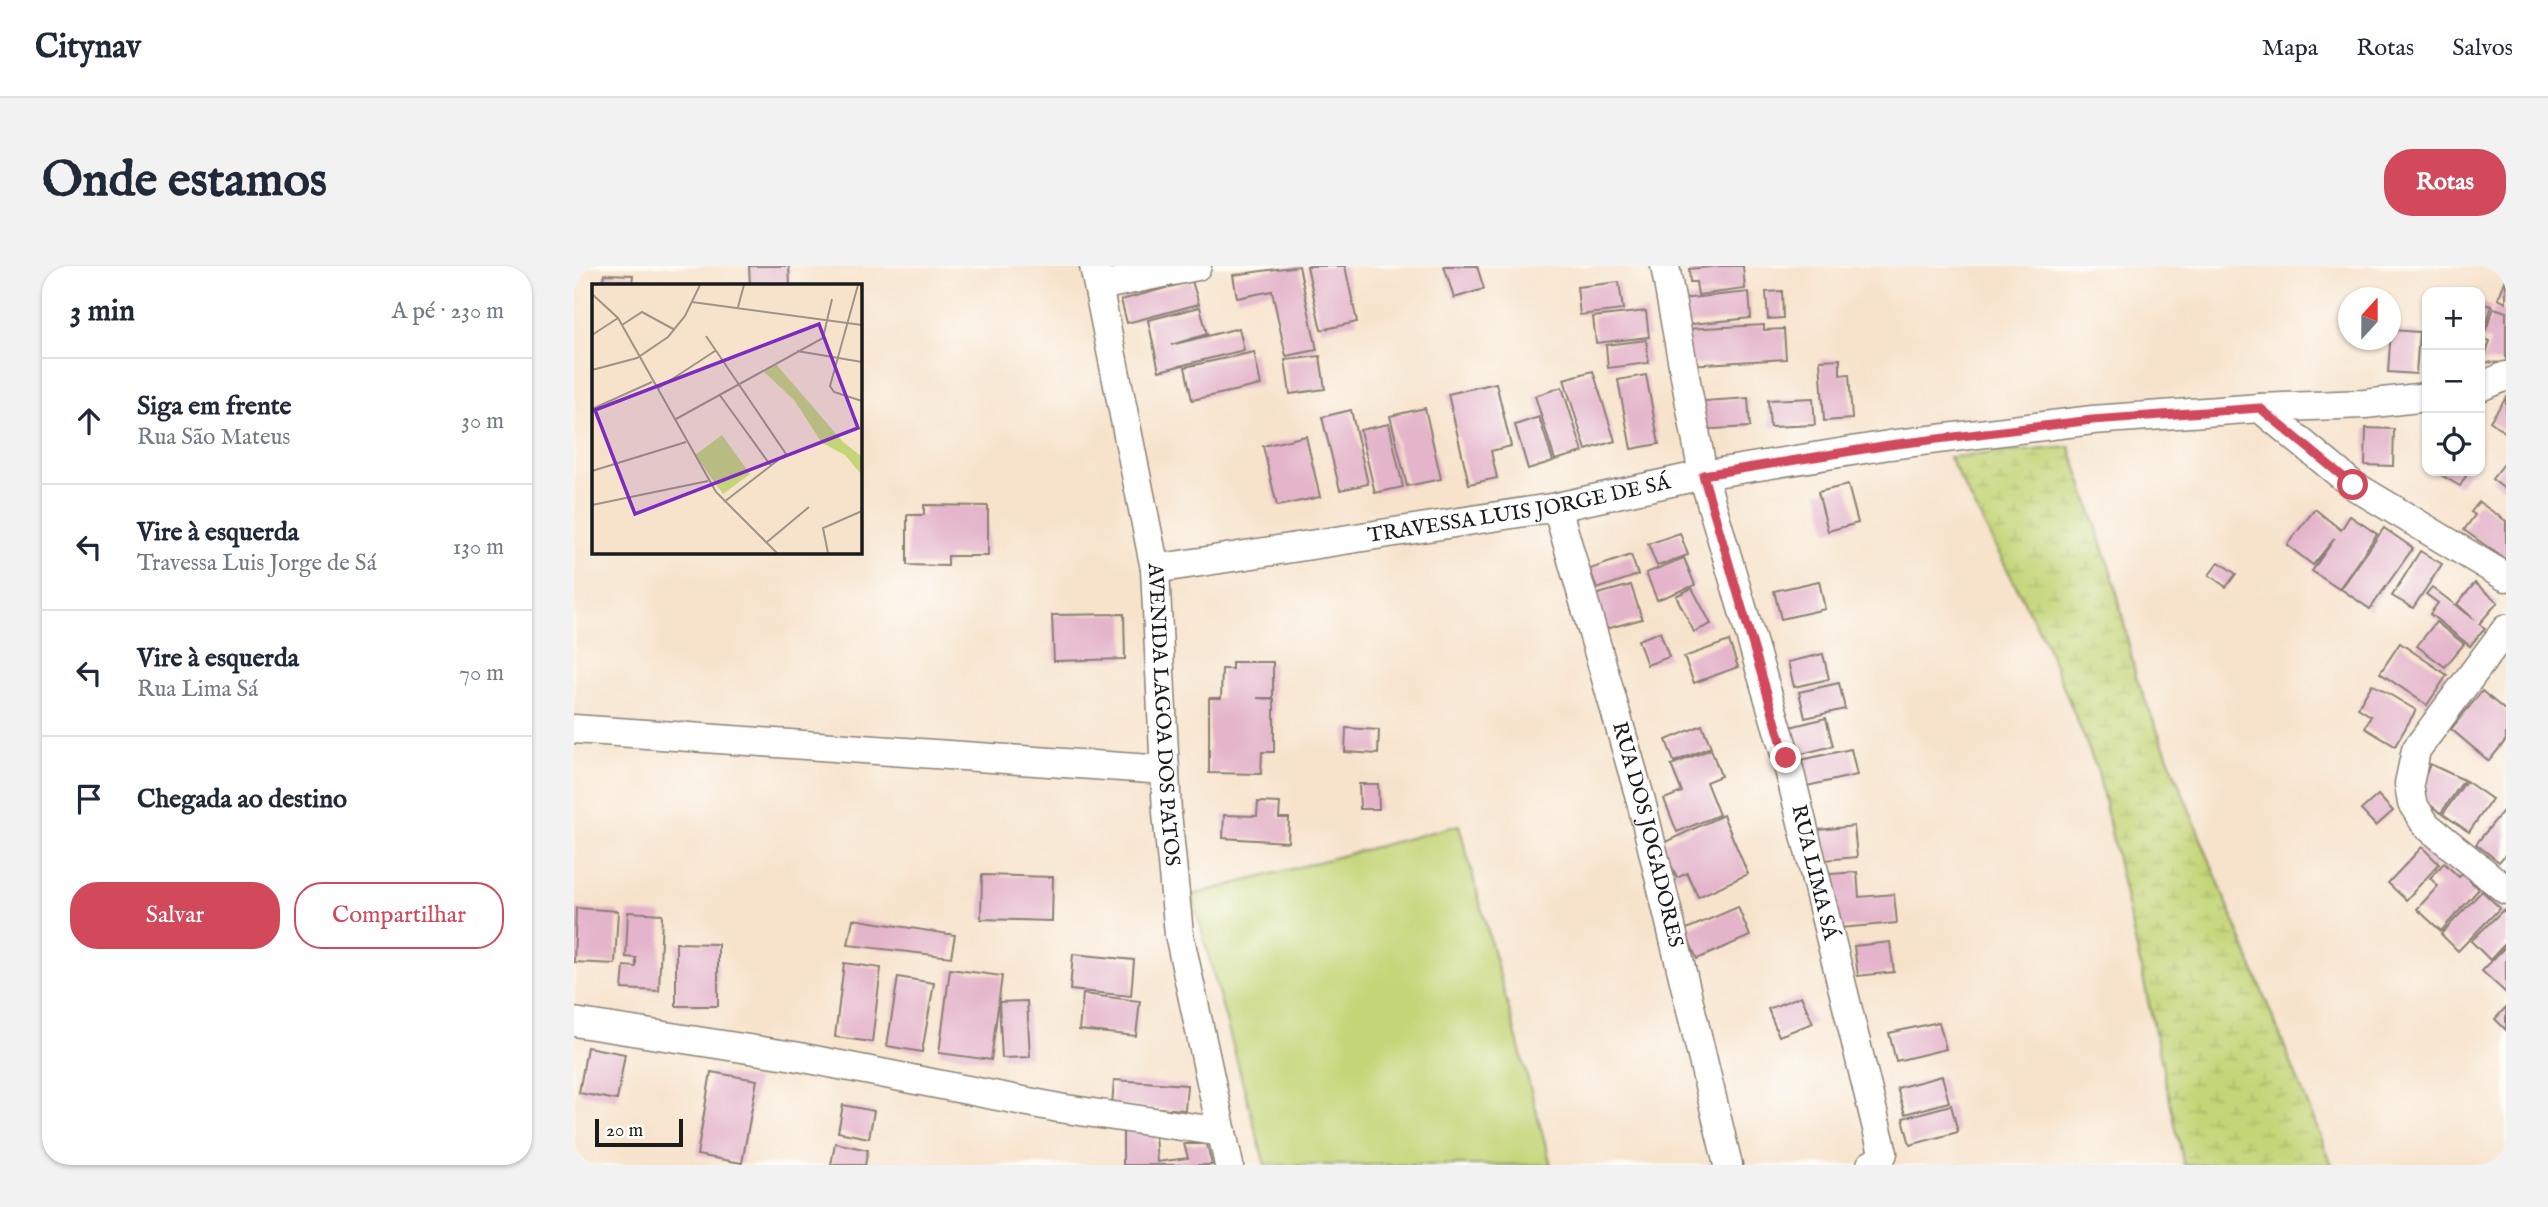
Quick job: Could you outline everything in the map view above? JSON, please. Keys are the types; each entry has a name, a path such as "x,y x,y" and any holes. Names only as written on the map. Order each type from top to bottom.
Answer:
{"street":[{"path":"1097,276 1197,266"},
{"name":"RUA LIMA SÁ","path":"1665,266 1703,475 1786,758 1877,1159"},
{"name":"AVENIDA LAGOA DOS PATOS","path":"1097,276 1155,569 1165,770 1180,934 1229,1165"},
{"path":"2485,385 2506,376"},
{"name":"TRAVESSA LUIS JORGE DE SÁ","path":"1155,569 1557,507 1703,475 1889,445 2092,420 2260,408 2365,404 2422,398"},
{"path":"2260,408 2353,485 2506,578"},
{"name":"RUA DOS JOGADORES","path":"1557,507 1641,801 1728,1165"},
{"path":"2506,629 2416,750 2409,784 2417,814 2426,825 2506,890"},
{"path":"574,729 1165,770"},
{"path":"574,1022 794,1056 1059,1108 1222,1132"}],"green space":[{"path":"2070,447 2115,584 2136,677 2332,1165 2184,1165 2098,772 2046,644 1949,457"},
{"path":"1459,825 1551,1165 1265,1165 1192,895"}],"building":[{"path":"749,266 789,266 790,284 750,284"},
{"path":"1299,266 1317,350 1286,356 1272,291 1237,298 1233,275"},
{"path":"1307,266 1345,266 1357,322 1321,330"},
{"path":"1444,266 1477,266 1484,289 1454,298"},
{"path":"1743,266 1745,289 1698,295 1696,282 1690,282 1689,269"},
{"path":"604,274 633,275 632,284 603,284"},
{"path":"2506,279 2506,303 2498,299"},
{"path":"1192,281 1199,304 1127,323 1121,300"},
{"path":"1619,282 1623,310 1580,315 1577,287"},
{"path":"1782,291 1783,318 1768,319 1766,292"},
{"path":"1749,292 1751,318 1682,325 1680,299"},
{"path":"2485,304 2492,306 2485,328"},
{"path":"1200,307 1207,334 1171,345 1239,328 1244,350 1159,371 1148,320"},
{"path":"2494,308 2506,312 2506,363 2485,362 2490,341 2485,339"},
{"path":"1646,311 1649,337 1596,343 1593,317"},
{"path":"1764,325 1764,330 1784,329 1786,359 1688,365 1685,329"},
{"path":"2401,331 2419,332 2416,374 2388,372 2390,350 2401,350"},
{"path":"1646,340 1649,363 1608,368 1606,345"},
{"path":"1254,352 1261,385 1192,400 1185,367"},
{"path":"1320,356 1325,389 1290,394 1285,360"},
{"path":"1840,359 1840,375 1849,374 1852,419 1824,421 1820,360"},
{"path":"1593,371 1615,441 1586,450 1564,379"},
{"path":"1646,375 1659,444 1631,449 1618,380"},
{"path":"1496,383 1511,446 1491,451 1497,478 1469,484 1448,394"},
{"path":"1562,387 1583,452 1555,460 1535,396"},
{"path":"1748,398 1750,427 1694,430 1692,402"},
{"path":"1813,398 1815,425 1770,427 1768,400"},
{"path":"2506,398 2506,433 2490,421"},
{"path":"1425,408 1441,479 1407,486 1390,416"},
{"path":"1351,410 1368,484 1340,490 1322,417"},
{"path":"1539,417 1553,461 1528,469 1515,425"},
{"path":"1389,424 1403,487 1375,493 1360,430"},
{"path":"2366,428 2394,429 2393,466 2365,465"},
{"path":"1306,436 1320,497 1277,506 1263,446"},
{"path":"2504,464 2506,465 2506,490 2492,479"},
{"path":"2443,476 2466,476 2460,486"},
{"path":"1848,485 1858,523 1828,531 1818,492"},
{"path":"2479,502 2506,521 2506,560 2464,530 2475,515 2471,512"},
{"path":"924,505 988,506 988,556 948,556 948,566 907,565 907,515 924,515"},
{"path":"2315,509 2341,530 2350,516 2377,534 2339,589 2312,571 2335,538 2313,565 2287,545"},
{"path":"2384,528 2413,548 2370,609 2341,589"},
{"path":"1680,533 1688,555 1657,566 1648,544"},
{"path":"2420,551 2442,564 2413,608 2392,596"},
{"path":"1631,555 1638,575 1597,589 1590,569"},
{"path":"1684,558 1695,585 1657,600 1646,573"},
{"path":"2219,562 2236,574 2226,587 2209,575"},
{"path":"1819,581 1825,609 1781,619 1774,591"},
{"path":"2475,583 2498,602 2479,624 2485,628 2470,646 2430,614 2438,603 2426,594 2432,587 2475,620 2457,604"},
{"path":"1631,585 1642,619 1602,630 1591,596"},
{"path":"1692,588 1711,624 1694,632 1676,596"},
{"path":"1124,614 1125,659 1054,661 1052,615"},
{"path":"2436,622 2464,644 2445,667 2417,646"},
{"path":"1660,632 1669,657 1647,665 1638,640"},
{"path":"1729,641 1738,667 1694,683 1684,657"},
{"path":"2400,643 2447,675 2427,705 2380,673"},
{"path":"1823,654 1829,679 1794,687 1788,662"},
{"path":"1232,662 1273,662 1273,698 1257,698 1274,699 1274,752 1262,752 1261,774 1209,773 1209,698 1221,698 1222,669 1232,669"},
{"path":"1839,683 1845,709 1805,718 1799,692"},
{"path":"2372,684 2416,710 2395,746 2365,728 2371,716 2358,708"},
{"path":"2482,691 2506,711 2506,740 2489,761 2451,729"},
{"path":"1826,718 1833,746 1793,756 1786,728"},
{"path":"1702,725 1711,747 1674,762 1666,740"},
{"path":"1346,728 1379,730 1378,754 1345,752"},
{"path":"1711,749 1721,776 1706,782 1719,815 1677,832 1664,799 1682,792 1671,765"},
{"path":"1851,749 1857,775 1802,787 1796,761"},
{"path":"2430,764 2464,780 2441,813 2417,795"},
{"path":"2466,781 2492,799 2469,832 2443,814"},
{"path":"1359,784 1378,784 1379,809 1360,809"},
{"path":"2378,795 2393,811 2376,826 2361,810"},
{"path":"1258,802 1280,803 1279,818 1289,818 1288,842 1223,838 1224,815 1257,816"},
{"path":"2506,807 2506,854 2499,862 2476,844"},
{"path":"1723,815 1748,874 1698,897 1687,873 1677,878 1661,844"},
{"path":"1854,826 1857,857 1813,861 1810,831"},
{"path":"2422,847 2439,864 2406,900 2388,883"},
{"path":"2444,863 2459,877 2468,868 2476,876 2470,881 2479,889 2441,931 2417,909 2438,886 2430,878"},
{"path":"1857,872 1859,897 1894,894 1897,923 1828,929 1818,875"},
{"path":"982,875 1053,877 1052,921 981,919"},
{"path":"2482,891 2500,908 2458,951 2441,934"},
{"path":"1738,907 1750,936 1697,959 1684,930"},
{"path":"576,908 618,911 615,964 574,962"},
{"path":"2503,910 2506,913 2506,943 2490,960 2471,941"},
{"path":"628,912 662,914 659,991 622,989 624,966 636,967 636,958 626,957"},
{"path":"853,919 955,935 951,957 848,945"},
{"path":"1890,942 1894,972 1858,976 1854,946"},
{"path":"676,943 718,944 718,1006 676,1006"},
{"path":"2506,946 2506,993 2482,971"},
{"path":"1073,954 1134,960 1131,996 1070,990"},
{"path":"844,963 881,968 872,1042 835,1037"},
{"path":"950,969 1002,976 991,1060 939,1053"},
{"path":"898,977 934,983 922,1052 887,1046"},
{"path":"1083,994 1140,1001 1136,1036 1079,1030"},
{"path":"1801,996 1813,1023 1779,1036 1768,1009"},
{"path":"1027,1001 1030,1057 1002,1058 999,1002"},
{"path":"2506,1007 2506,1030 2495,1019"},
{"path":"1939,1022 1946,1049 1896,1061 1889,1033"},
{"path":"587,1047 625,1054 617,1100 579,1093"},
{"path":"711,1072 757,1080 742,1163 697,1155"},
{"path":"1942,1076 1949,1102 1905,1114 1897,1088"},
{"path":"1114,1080 1187,1085 1185,1110 1112,1105"},
{"path":"843,1105 874,1111 869,1138 838,1132"},
{"path":"1951,1105 1958,1132 1910,1145 1903,1118"},
{"path":"1123,1131 1155,1135 1157,1162 1188,1158 1184,1144 1207,1144 1212,1165 1123,1165"},
{"path":"835,1143 868,1150 865,1165 831,1165"}],"route":[{"path":"1786,758 1703,475 1889,445 2092,420 2260,408 2353,485"}]}
